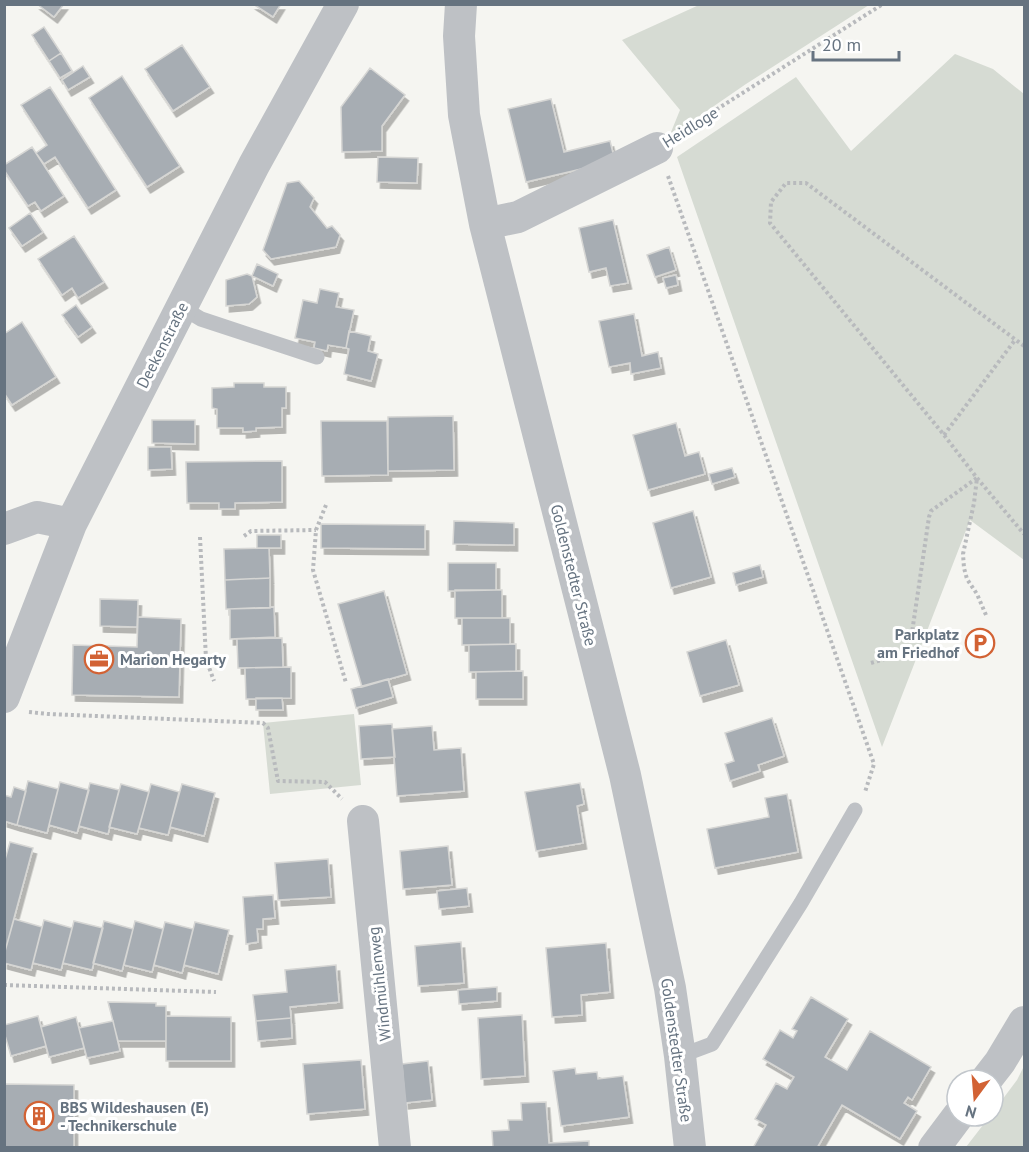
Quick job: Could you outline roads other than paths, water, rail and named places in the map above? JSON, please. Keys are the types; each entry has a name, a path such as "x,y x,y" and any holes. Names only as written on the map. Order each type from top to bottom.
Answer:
{"street":[{"name":"Deekenstraße","path":"15,704 71,524 254,165 343,4"},
{"name":"Goldenstedter Straße","path":"461,4 459,36 465,115 485,224 625,775 670,988 690,1148"},
{"name":"Heidloge","path":"485,224 518,217 657,147"},
{"path":"4,529 37,517 71,524"},
{"name":"Windmühlenweg","path":"363,821 395,1148"},
{"path":"995,1068 1024,1022"},
{"path":"934,1148 949,1128"}],"lane":[{"path":"181,307 201,319 317,357"},
{"path":"680,1056 712,1044 801,903 855,810"}],"place":[{"name":"Parkplatz am Friedhof","path":"980,643"},
{"name":"Marion Hegarty","path":"99,659"},
{"name":"BBS Wildeshausen (E) - Technikerschule","path":"39,1116"}]}
